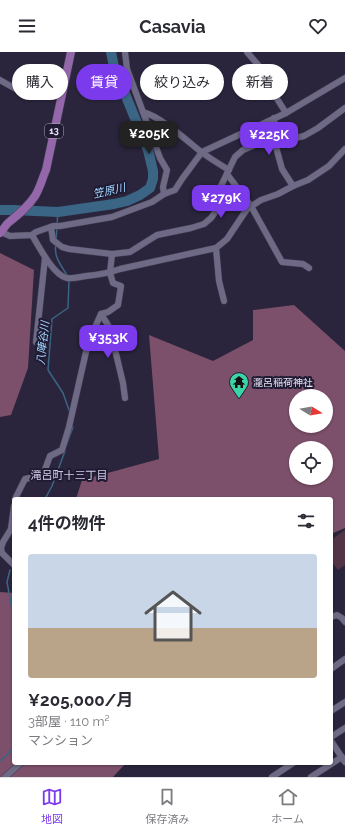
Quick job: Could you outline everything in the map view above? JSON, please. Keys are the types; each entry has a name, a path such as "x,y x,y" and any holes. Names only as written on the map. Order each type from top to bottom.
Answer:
{"main road":[{"name":"13","path":"68,65 71,52"},
{"name":"13","path":"0,233 28,206 40,186 46,170 60,100"}],"street":[{"path":"125,52 127,69 160,158 167,170 163,187 164,194"},
{"path":"247,52 259,66 269,86 286,113"},
{"path":"0,233 10,236 32,235 36,232 52,227 112,217 152,202 164,194 175,190 182,178 202,152 286,113 345,78"},
{"path":"0,80 12,87"},
{"path":"52,227 53,240 62,247 69,250 112,254 130,252 157,235 204,224 216,211 220,188 235,157 243,150 264,142 286,140 304,136 318,128 345,108"},
{"path":"143,112 150,114 169,127 228,172 251,206 282,262 303,264 309,268"},
{"path":"274,118 276,147 282,169 293,186"},
{"path":"32,235 45,258 56,272 66,278 110,273 120,269 216,248 226,239 247,209 261,200 308,180 329,166 345,150"},
{"path":"216,248 219,281 224,301"},
{"path":"16,497 25,479 43,475 50,456 62,450 69,427 88,343 101,314 108,312 118,305 121,286 113,283 110,273 112,254"},
{"path":"36,342 45,258"},
{"path":"101,314 111,333 126,398"},
{"path":"12,521 11,529 1,548 2,553 12,563"},
{"path":"333,616 337,615 345,622"},
{"path":"333,668 345,659"},
{"path":"333,710 345,702"},
{"path":"333,736 345,728"},
{"path":"333,744 343,759 333,765"},
{"path":"6,777 18,765"},
{"path":"272,777 290,765"},
{"path":"314,776 333,765"}],"shaded area":[{"path":"0,253 34,270 28,368 11,415 0,417"},
{"path":"294,305 345,351 345,528 333,533 333,497 77,497 82,480 159,459 149,335 213,361 253,340 253,310"},
{"path":"345,530 345,565 338,570 333,564 333,539"},
{"path":"0,592 12,593 12,765 124,765 113,777 0,777"}],"waterway":[{"name":"笠原川","path":"0,210 58,212 114,204 127,201 150,188 153,179 153,171 148,150 114,67 111,52"},
{"name":"八陣谷川","path":"57,224 58,212"},
{"name":"八陣谷川","path":"56,240 57,228"},
{"name":"八陣谷川","path":"56,244 55,249 57,257 68,277"},
{"name":"八陣谷川","path":"69,280 68,308 52,319 48,370 63,393 69,410"},
{"name":"八陣谷川","path":"66,446 73,427"},
{"name":"八陣谷川","path":"46,497 52,486 65,451"},
{"name":"八陣谷川","path":"10,570 7,582 12,609"},
{"name":"八陣谷川","path":"0,761 12,749"}],"place":[{"name":"瀧呂稲荷神社","path":"239,399"}],"district":[{"name":"滝呂町十三丁目","path":"69,475"}]}
